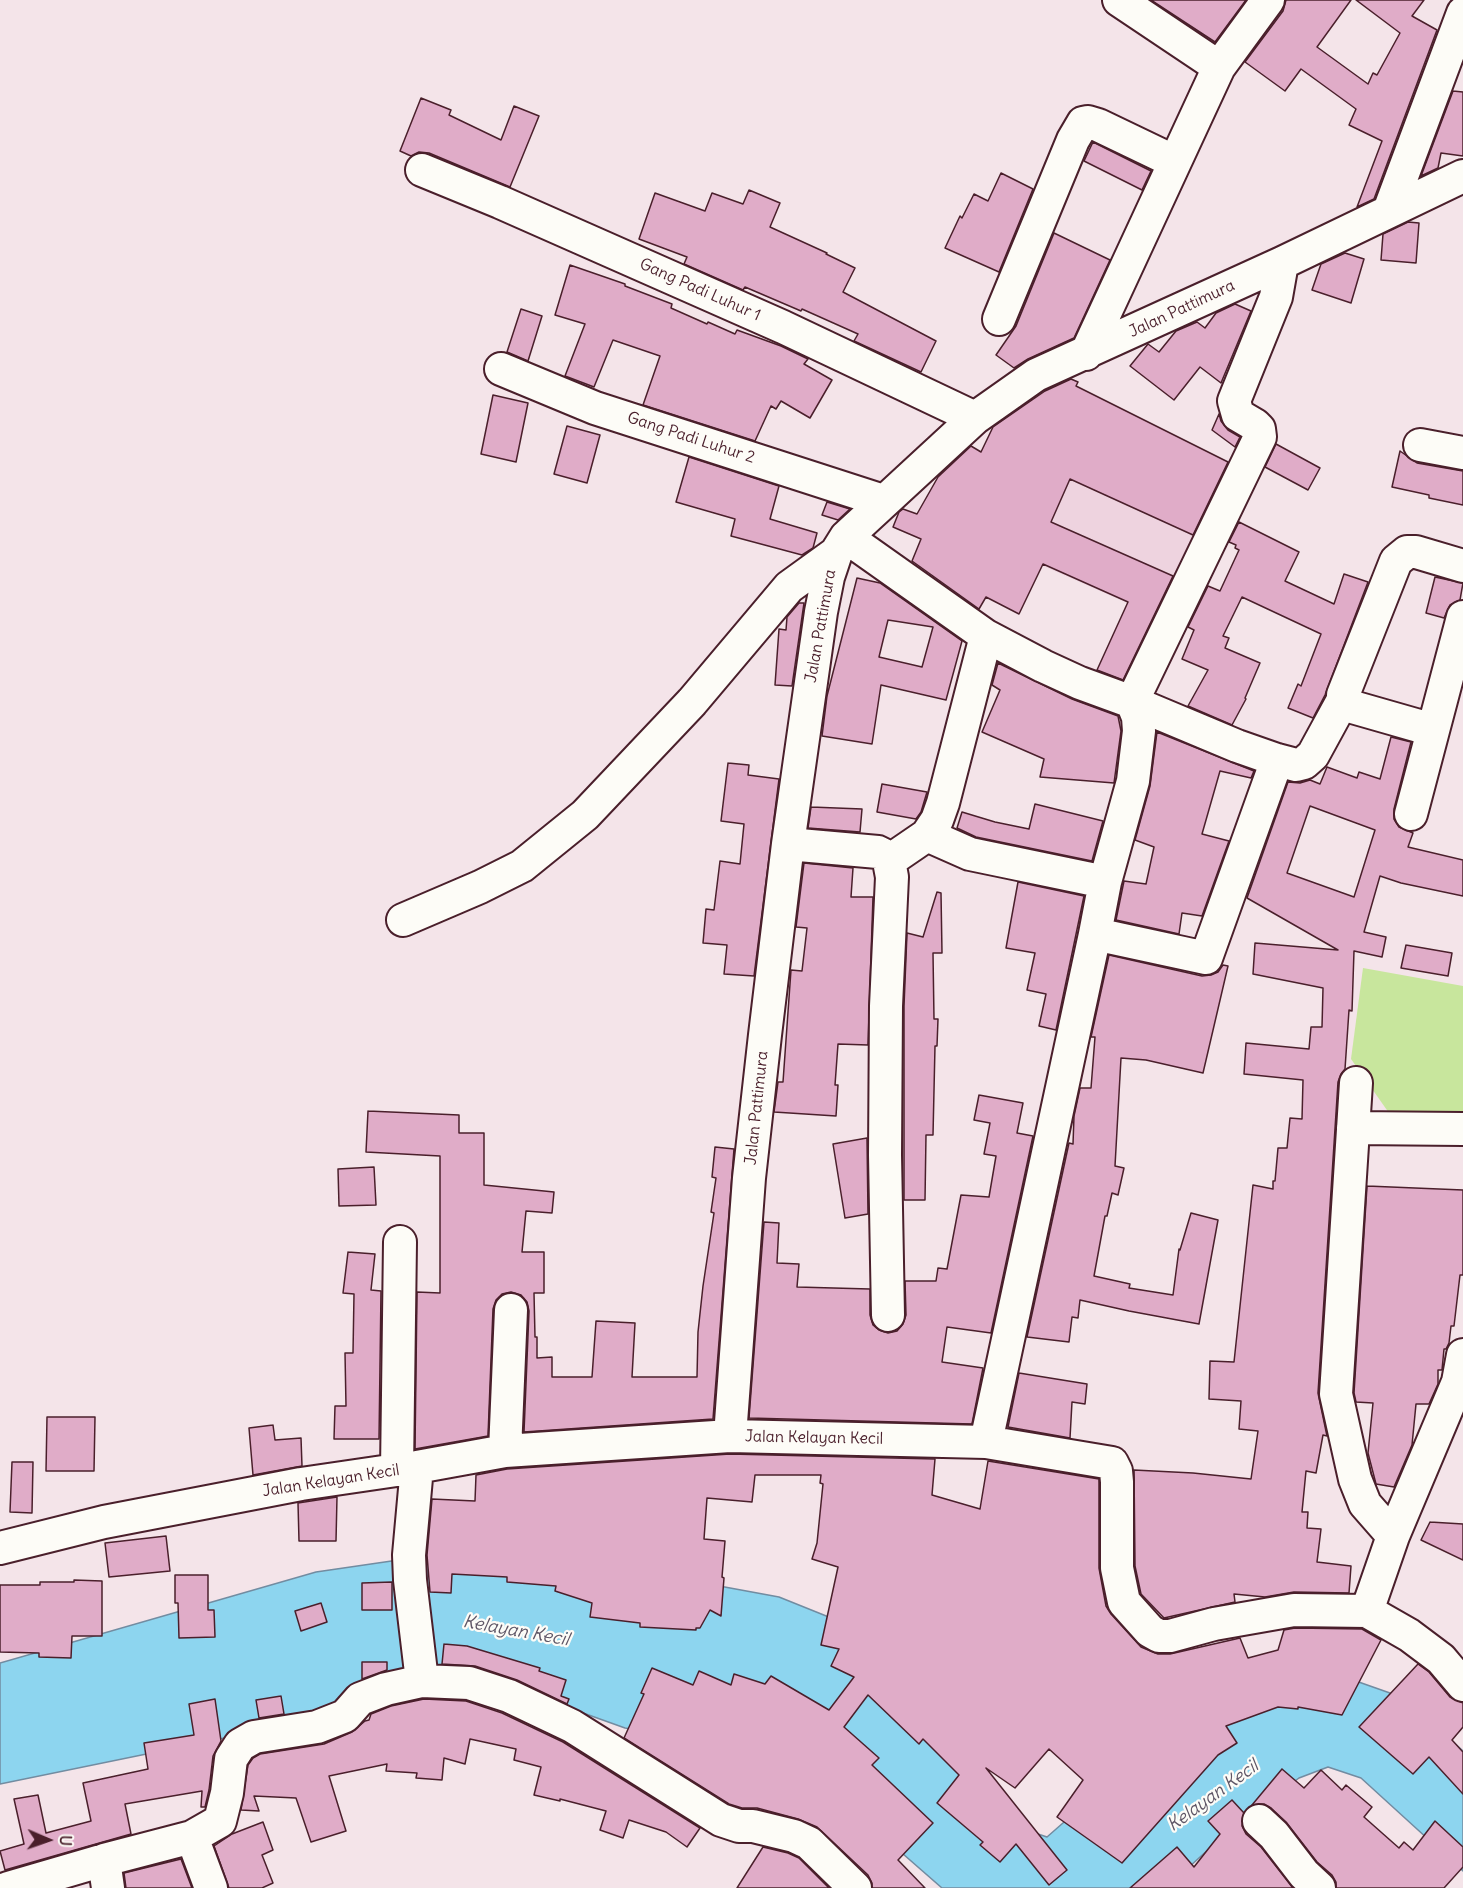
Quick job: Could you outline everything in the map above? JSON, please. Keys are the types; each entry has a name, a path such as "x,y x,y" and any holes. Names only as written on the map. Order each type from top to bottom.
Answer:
{"street":[{"path":"1119,0 1219,67"},
{"path":"1086,354 1173,161 1219,67 1268,0"},
{"path":"1389,211 1463,14"},
{"path":"999,319 1073,140 1083,123 1098,124 1173,161"},
{"name":"Gang Padi Luhur 1","path":"422,170 783,327 975,418"},
{"name":"Jalan Pattimura","path":"730,1436 749,1178 788,844 821,612 828,577 841,545 883,501 975,418 1036,375 1282,263 1463,176"},
{"path":"986,1442 1105,882 1133,781 1139,731 1138,717 1132,702 1260,437 1259,429 1255,424 1238,415 1234,401 1276,297 1282,263"},
{"name":"Gang Padi Luhur 2","path":"501,369 596,408 883,501"},
{"path":"1420,445 1463,453"},
{"path":"403,920 522,866 585,815 692,702 789,587 841,545 986,636 1080,683 1238,746 1296,765 1304,763 1313,755 1343,700 1396,561 1407,552 1416,552 1463,566"},
{"path":"1411,814 1463,617"},
{"path":"889,861 927,835 937,820 986,636"},
{"path":"1343,700 1344,704 1349,706 1433,730"},
{"path":"1095,934 1206,958 1277,760"},
{"path":"927,835 970,854 1105,882"},
{"path":"788,844 878,852 886,856 889,861 892,877 886,1006 885,1155 888,1315"},
{"path":"1356,1083 1336,1394 1353,1470 1365,1504 1393,1536"},
{"path":"1353,1128 1463,1128"},
{"path":"400,1242 409,1555 421,1677"},
{"path":"505,1450 511,1310"},
{"path":"1367,1611 1393,1536 1458,1382 1463,1355"},
{"name":"Jalan Kelayan Kecil","path":"0,1548 104,1522 302,1484 407,1469 505,1450 730,1436 986,1442 1112,1463 1116,1471 1117,1482 1117,1568 1124,1602 1150,1632 1159,1636 1170,1636 1214,1624 1294,1610 1367,1611 1409,1635 1441,1659 1463,1685"},
{"path":"8,1888 106,1874 192,1837 220,1821 227,1793 231,1759 240,1745 254,1737 327,1723 345,1716 360,1699 421,1677 469,1683 509,1696 572,1726 721,1820 739,1826 753,1826 794,1836 809,1844 855,1888"},
{"path":"1259,1821 1274,1835 1304,1874 1319,1888"},
{"path":"192,1837 211,1888"}],"shaded area":[{"path":"1048,418 1224,504 1168,621 989,542"}],"green space":[{"path":"1363,968 1463,986 1463,1122 1396,1123 1351,1059"}],"water":[{"name":"Kelayan Kecil","path":"474,1549 627,1569 779,1597 876,1636 1014,1826 1047,1837 1186,1715 1353,1680 1407,1699 1463,1751 1463,1871 1361,1778 1328,1767 1299,1778 1233,1827 1166,1888 942,1888 847,1805 738,1747 625,1728 491,1680 327,1717 0,1784 0,1663 316,1572"}],"building":[{"path":"1151,0 1246,0 1215,42"},
{"path":"1286,0 1351,0 1317,47 1368,84 1373,73 1377,75 1400,33 1356,0 1424,0 1412,16 1437,30 1374,199 1357,207 1382,141 1349,125 1356,109 1301,69 1285,91 1245,62 1283,11"},
{"path":"1453,91 1463,92 1463,156 1441,153 1438,168 1421,176"},
{"path":"421,98 451,110 449,115 501,140 514,106 539,116 510,187 429,153 419,152 411,156 400,151"},
{"path":"1093,142 1151,171 1142,190 1084,161"},
{"path":"1001,173 1033,189 999,272 945,248 960,216 962,218 974,194 988,201"},
{"path":"749,190 780,203 770,227 855,268 843,292 936,341 921,372 854,341 858,334 745,287 743,290 684,264 687,257 639,239 655,193 705,211 712,193 743,204"},
{"path":"1408,222 1419,223 1416,263 1381,260 1383,234"},
{"path":"1054,233 1110,260 1074,338 1014,368 996,355 1016,326"},
{"path":"1345,253 1364,259 1351,303 1312,290 1321,264"},
{"path":"570,265 625,284 625,286 672,304 671,308 707,324 708,322 735,334 737,330 781,346 808,359 804,364 832,380 810,418 781,401 776,409 771,406 755,441 643,405 660,356 613,340 594,387 565,376 585,324 555,315"},
{"path":"1235,304 1251,311 1221,383 1200,367 1174,400 1130,366 1148,344 1159,352 1176,331 1197,322 1205,328 1216,313"},
{"path":"521,309 542,316 528,361 507,352"},
{"path":"1071,379 1078,382 1076,386 1228,462 1193,535 1070,479 1051,522 1173,576 1123,680 1097,670 1128,602 1043,564 1019,614 986,597 979,609 912,561 921,539 893,527 899,512 903,509 917,514 938,477 971,446 981,452 993,427 1045,391"},
{"path":"493,395 528,403 516,462 481,454"},
{"path":"1219,414 1228,430 1240,437 1235,447 1212,430"},
{"path":"567,426 600,435 587,483 554,474"},
{"path":"1276,444 1320,468 1308,490 1265,467"},
{"path":"1400,451 1417,463 1463,471 1463,505 1392,487"},
{"path":"689,457 779,486 770,519 817,533 813,548 802,555 731,536 735,519 676,502"},
{"path":"827,502 850,509 838,520 822,515"},
{"path":"1239,522 1299,552 1285,581 1334,604 1344,574 1368,582 1325,695 1313,718 1288,708 1298,684 1301,686 1321,634 1242,597 1223,636 1229,638 1225,648 1260,663 1246,699 1232,725 1188,706 1208,670 1182,659 1194,630 1188,627 1208,586 1220,591 1239,550 1235,548 1236,545 1229,542"},
{"path":"1435,577 1463,583 1460,600 1450,605 1444,618 1426,613"},
{"path":"857,578 880,583 962,641 946,700 881,685 872,744 822,736 827,696","holes":["888,620 933,627 922,667 879,657"]},
{"path":"799,603 804,603 792,686 775,685 779,629 786,630 787,617"},
{"path":"998,663 1072,699 1118,716 1121,731 1114,783 1040,777 1044,759 982,732 1000,690 992,685"},
{"path":"1157,732 1254,771 1251,778 1220,771 1202,834 1229,841 1202,916 1182,913 1179,934 1116,920 1124,881 1146,884 1154,847 1135,840 1150,786"},
{"path":"1391,737 1411,742 1394,809 1394,819 1399,827 1413,833 1408,847 1463,860 1463,896 1401,883 1380,876 1364,932 1386,937 1382,957 1354,951 1352,1011 1349,1010 1345,1069 1338,1082 1318,1393 1327,1436 1323,1435 1316,1473 1306,1471 1302,1512 1308,1512 1307,1528 1321,1529 1317,1562 1351,1566 1349,1593 1294,1592 1265,1597 1234,1594 1235,1602 1164,1618 1141,1594 1135,1566 1134,1470 1251,1479 1258,1431 1239,1429 1241,1401 1209,1399 1210,1361 1234,1362 1253,1185 1273,1189 1278,1148 1287,1148 1290,1118 1302,1119 1303,1080 1244,1074 1246,1043 1309,1049 1311,1027 1322,1027 1323,988 1253,974 1255,943 1338,950 1247,898 1288,782 1300,783 1310,780 1320,784 1327,767 1357,778 1359,772 1380,779","holes":["1310,806 1375,830 1354,897 1287,873"]},
{"path":"728,763 749,765 748,775 779,779 754,976 724,974 727,945 703,943 706,909 714,910 720,861 740,864 744,824 721,821"},
{"path":"882,784 927,792 921,812 916,819 877,812"},
{"path":"1035,804 1103,821 1092,861 976,837 957,828 962,812 1029,829"},
{"path":"811,807 862,809 860,832 808,828"},
{"path":"804,863 853,868 851,897 873,897 868,1045 838,1044 835,1085 838,1085 836,1116 774,1112 778,1082 783,1082 791,970 802,971 807,928 796,927"},
{"path":"1018,882 1084,896 1056,1030 1039,1026 1046,994 1027,990 1035,953 1006,948"},
{"path":"937,892 941,893 942,953 933,953 934,1019 938,1019 937,1046 935,1046 933,1135 926,1135 925,1200 904,1200 904,1006 907,933 923,937"},
{"path":"1406,945 1452,953 1448,976 1401,968"},
{"path":"1109,955 1202,976 1218,972 1223,965 1228,966 1203,1073 1146,1060 1121,1058 1115,1166 1124,1168 1118,1195 1112,1193 1107,1216 1105,1216 1094,1276 1130,1284 1129,1288 1173,1295 1179,1249 1191,1213 1218,1220 1199,1324 1080,1300 1078,1318 1072,1317 1069,1342 1027,1337 1069,1143 1073,1144 1074,1116 1080,1088 1091,1088 1095,1037 1091,1037"},
{"path":"979,1095 1023,1103 1017,1133 1033,1136 991,1333 947,1327 942,1362 983,1368 972,1424 749,1418 764,1222 779,1223 777,1263 799,1264 797,1287 870,1289 870,1315 873,1325 888,1333 897,1331 906,1315 905,1281 936,1281 938,1268 947,1269 961,1195 989,1197 996,1156 984,1154 990,1123 974,1120"},
{"path":"368,1111 459,1115 459,1133 484,1133 484,1185 554,1192 552,1213 526,1211 522,1252 544,1252 544,1293 534,1293 535,1337 537,1337 537,1358 552,1357 552,1377 592,1377 596,1321 635,1323 632,1377 697,1377 698,1332 714,1213 711,1212 716,1178 712,1177 715,1147 734,1149 713,1419 524,1432 529,1311 527,1302 521,1295 511,1292 502,1294 496,1300 493,1309 488,1436 415,1449 417,1292 440,1293 440,1156 366,1152"},
{"path":"867,1138 868,1214 845,1218 833,1144"},
{"path":"374,1167 376,1205 339,1206 338,1169"},
{"path":"1367,1186 1463,1190 1463,1275 1460,1275 1454,1326 1451,1326 1449,1343 1444,1349 1442,1370 1438,1370 1438,1384 1429,1404 1416,1404 1412,1445 1394,1487 1376,1484 1368,1453 1373,1403 1356,1402 1354,1393"},
{"path":"348,1252 375,1254 371,1290 381,1291 379,1439 334,1439 335,1406 346,1406 345,1353 353,1353 354,1294 343,1293"},
{"path":"1019,1373 1087,1384 1085,1404 1072,1402 1070,1438 1008,1427"},
{"path":"47,1417 95,1417 94,1471 46,1471"},
{"path":"273,1425 275,1440 301,1438 302,1466 253,1475 249,1428"},
{"path":"730,1454 935,1459 932,1495 980,1509 988,1461 1099,1479 1099,1568 1106,1606 1141,1647 1158,1654 1170,1654 1240,1638 1248,1658 1278,1650 1284,1630 1295,1628 1362,1629 1381,1640 1342,1715 1298,1707 1298,1709 1278,1707 1226,1726 1237,1743 1218,1755 1122,1863 1057,1817 1083,1780 1049,1749 1015,1788 986,1768 1067,1870 1049,1885 1016,1844 1000,1862 980,1845 983,1842 937,1803 959,1775 923,1739 919,1744 868,1695 844,1727 879,1758 872,1765 933,1823 898,1860 925,1888 872,1888 868,1875 817,1827 798,1819 757,1808 742,1808 729,1804 624,1738 644,1694 641,1693 652,1668 693,1685 699,1671 731,1685 734,1674 765,1684 771,1676 829,1710 854,1677 831,1666 839,1649 821,1645 838,1567 812,1559 817,1543 823,1484 820,1483 821,1475 755,1475 752,1502 707,1498 704,1539 725,1541 721,1616 710,1610 700,1628 696,1630 640,1627 640,1623 590,1617 592,1603 555,1591 556,1586 507,1582 507,1577 452,1574 451,1593 430,1592 427,1555 432,1499 475,1501 476,1475 507,1469"},
{"path":"12,1462 33,1462 32,1513 10,1512"},
{"path":"337,1497 336,1541 299,1541 298,1503"},
{"path":"1430,1522 1463,1524 1463,1560 1421,1540"},
{"path":"166,1536 170,1571 109,1577 105,1543"},
{"path":"175,1575 208,1575 208,1610 214,1610 215,1637 179,1638"},
{"path":"74,1580 102,1581 102,1636 72,1636 71,1658 39,1657 39,1653 0,1652 0,1585 40,1585 40,1582 74,1582"},
{"path":"392,1582 392,1610 362,1610 362,1583"},
{"path":"321,1603 327,1622 301,1631 295,1611"},
{"path":"444,1644 467,1646 540,1668 539,1671 566,1680 561,1696 569,1699 567,1704 517,1680 475,1666 442,1664"},
{"path":"362,1662 387,1662 387,1670 362,1679"},
{"path":"1418,1664 1429,1672 1450,1697 1463,1703 1463,1727 1452,1740 1463,1752 1463,1794 1429,1757 1413,1774 1359,1727"},
{"path":"281,1696 284,1714 259,1718 256,1700"},
{"path":"215,1699 221,1741 213,1756 205,1807 201,1807 202,1791 125,1804 131,1834 5,1870 0,1851 24,1844 14,1799 38,1795 46,1833 91,1821 83,1783 148,1769 144,1743 194,1735 189,1704"},
{"path":"424,1699 466,1701 502,1713 563,1742 700,1828 687,1847 666,1832 629,1820 623,1838 600,1830 606,1811 534,1795 541,1767 514,1760 516,1749 470,1739 465,1764 444,1758 442,1780 416,1778 417,1773 386,1771 387,1764 329,1776 346,1831 311,1842 296,1798 254,1796 259,1811 241,1810 248,1765 253,1758 260,1754 324,1744 352,1732 369,1720 371,1714 391,1706"},
{"path":"1282,1769 1304,1788 1321,1770 1342,1790 1346,1785 1372,1807 1364,1817 1399,1848 1404,1842 1413,1850 1435,1821 1463,1847 1463,1867 1444,1888 1336,1888 1332,1875 1317,1862 1286,1822 1264,1804 1252,1805"},
{"path":"1232,1800 1244,1813 1242,1826 1246,1834 1261,1847 1293,1888 1130,1888 1177,1847 1194,1867 1220,1834 1208,1821"},
{"path":"263,1822 273,1850 262,1855 273,1883 262,1888 229,1888 214,1846 232,1834"},
{"path":"763,1847 799,1858 829,1888 737,1888"},
{"path":"181,1859 192,1888 126,1888 124,1873"}]}
